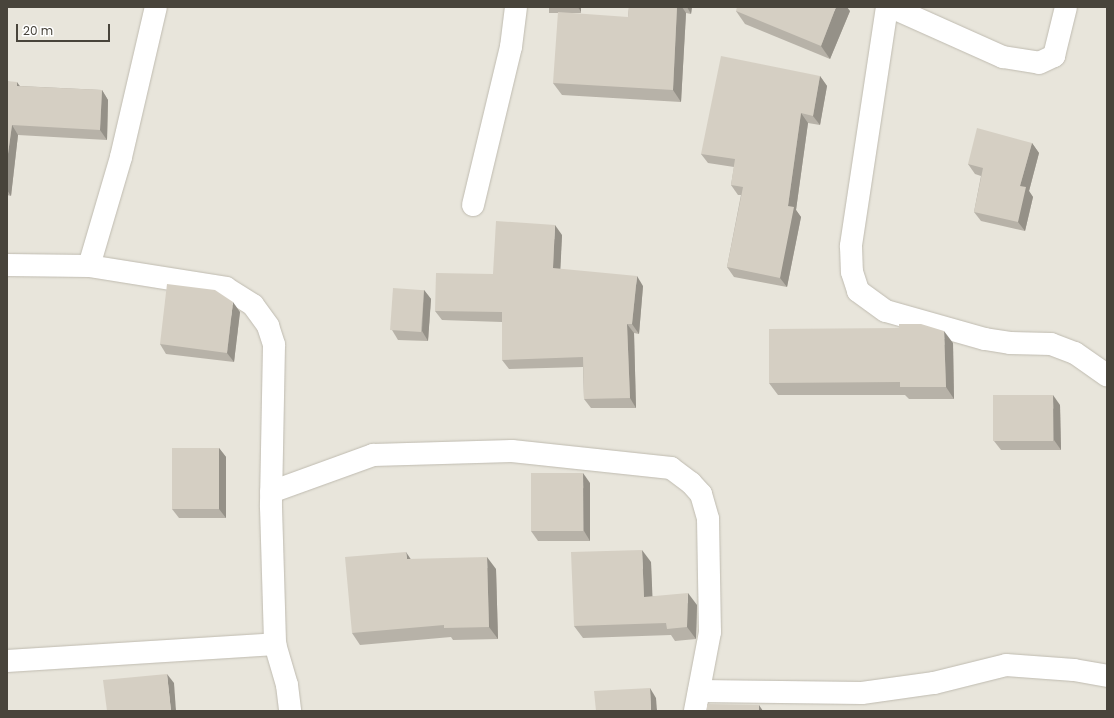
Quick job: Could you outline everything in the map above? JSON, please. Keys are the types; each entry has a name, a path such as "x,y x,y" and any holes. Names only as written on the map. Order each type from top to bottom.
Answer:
{"street":[{"path":"89,266 121,157 156,7"},
{"path":"473,205 511,47 516,7"},
{"path":"887,7 851,246 852,272 858,291 886,310 985,339 1010,343 1051,344 1075,353 1107,375"},
{"path":"891,7 1003,57 1039,63 1054,56 1066,7"},
{"path":"7,265 89,266 226,288 253,305 268,326 274,345 271,492 275,644 287,685 290,711"},
{"path":"271,492 373,455 512,451 671,468 691,483 701,494 708,519 710,632 697,701 862,693 934,683 1006,665 1074,670 1107,676"},
{"path":"7,660 275,644"}],"shaded area":[{"path":"7,7 1107,7 1107,711 7,711"}],"building":[{"path":"629,7 677,7 673,90 553,83 558,12 628,17"},
{"path":"737,7 836,7 821,46 736,11"},
{"path":"721,56 820,76 813,116 801,113 788,206 794,207 780,278 727,267 743,187 731,185 735,159 701,154"},
{"path":"7,81 17,82 17,86 102,90 100,130 12,125 7,161"},
{"path":"977,128 1032,143 1020,186 1026,187 1018,222 974,212 983,168 968,164"},
{"path":"496,221 555,225 553,268 637,276 632,324 627,324 630,398 584,399 583,357 502,360 502,312 435,311 436,273 493,274"},
{"path":"167,284 215,290 233,302 227,353 160,344"},
{"path":"393,288 424,290 421,332 390,330"},
{"path":"899,324 921,324 944,331 946,387 900,387 900,382 769,383 769,329 899,328"},
{"path":"993,395 1053,395 1053,441 993,441"},
{"path":"172,448 219,448 219,509 172,509"},
{"path":"531,473 583,473 583,531 531,531"},
{"path":"642,550 644,597 688,593 687,627 667,629 666,623 574,626 571,552"},
{"path":"406,552 407,559 487,557 489,627 444,628 444,625 352,633 345,557"},
{"path":"167,674 171,711 107,711 103,680"},
{"path":"650,688 651,711 596,711 594,691"},
{"path":"707,704 759,705 759,711 707,711"}]}
